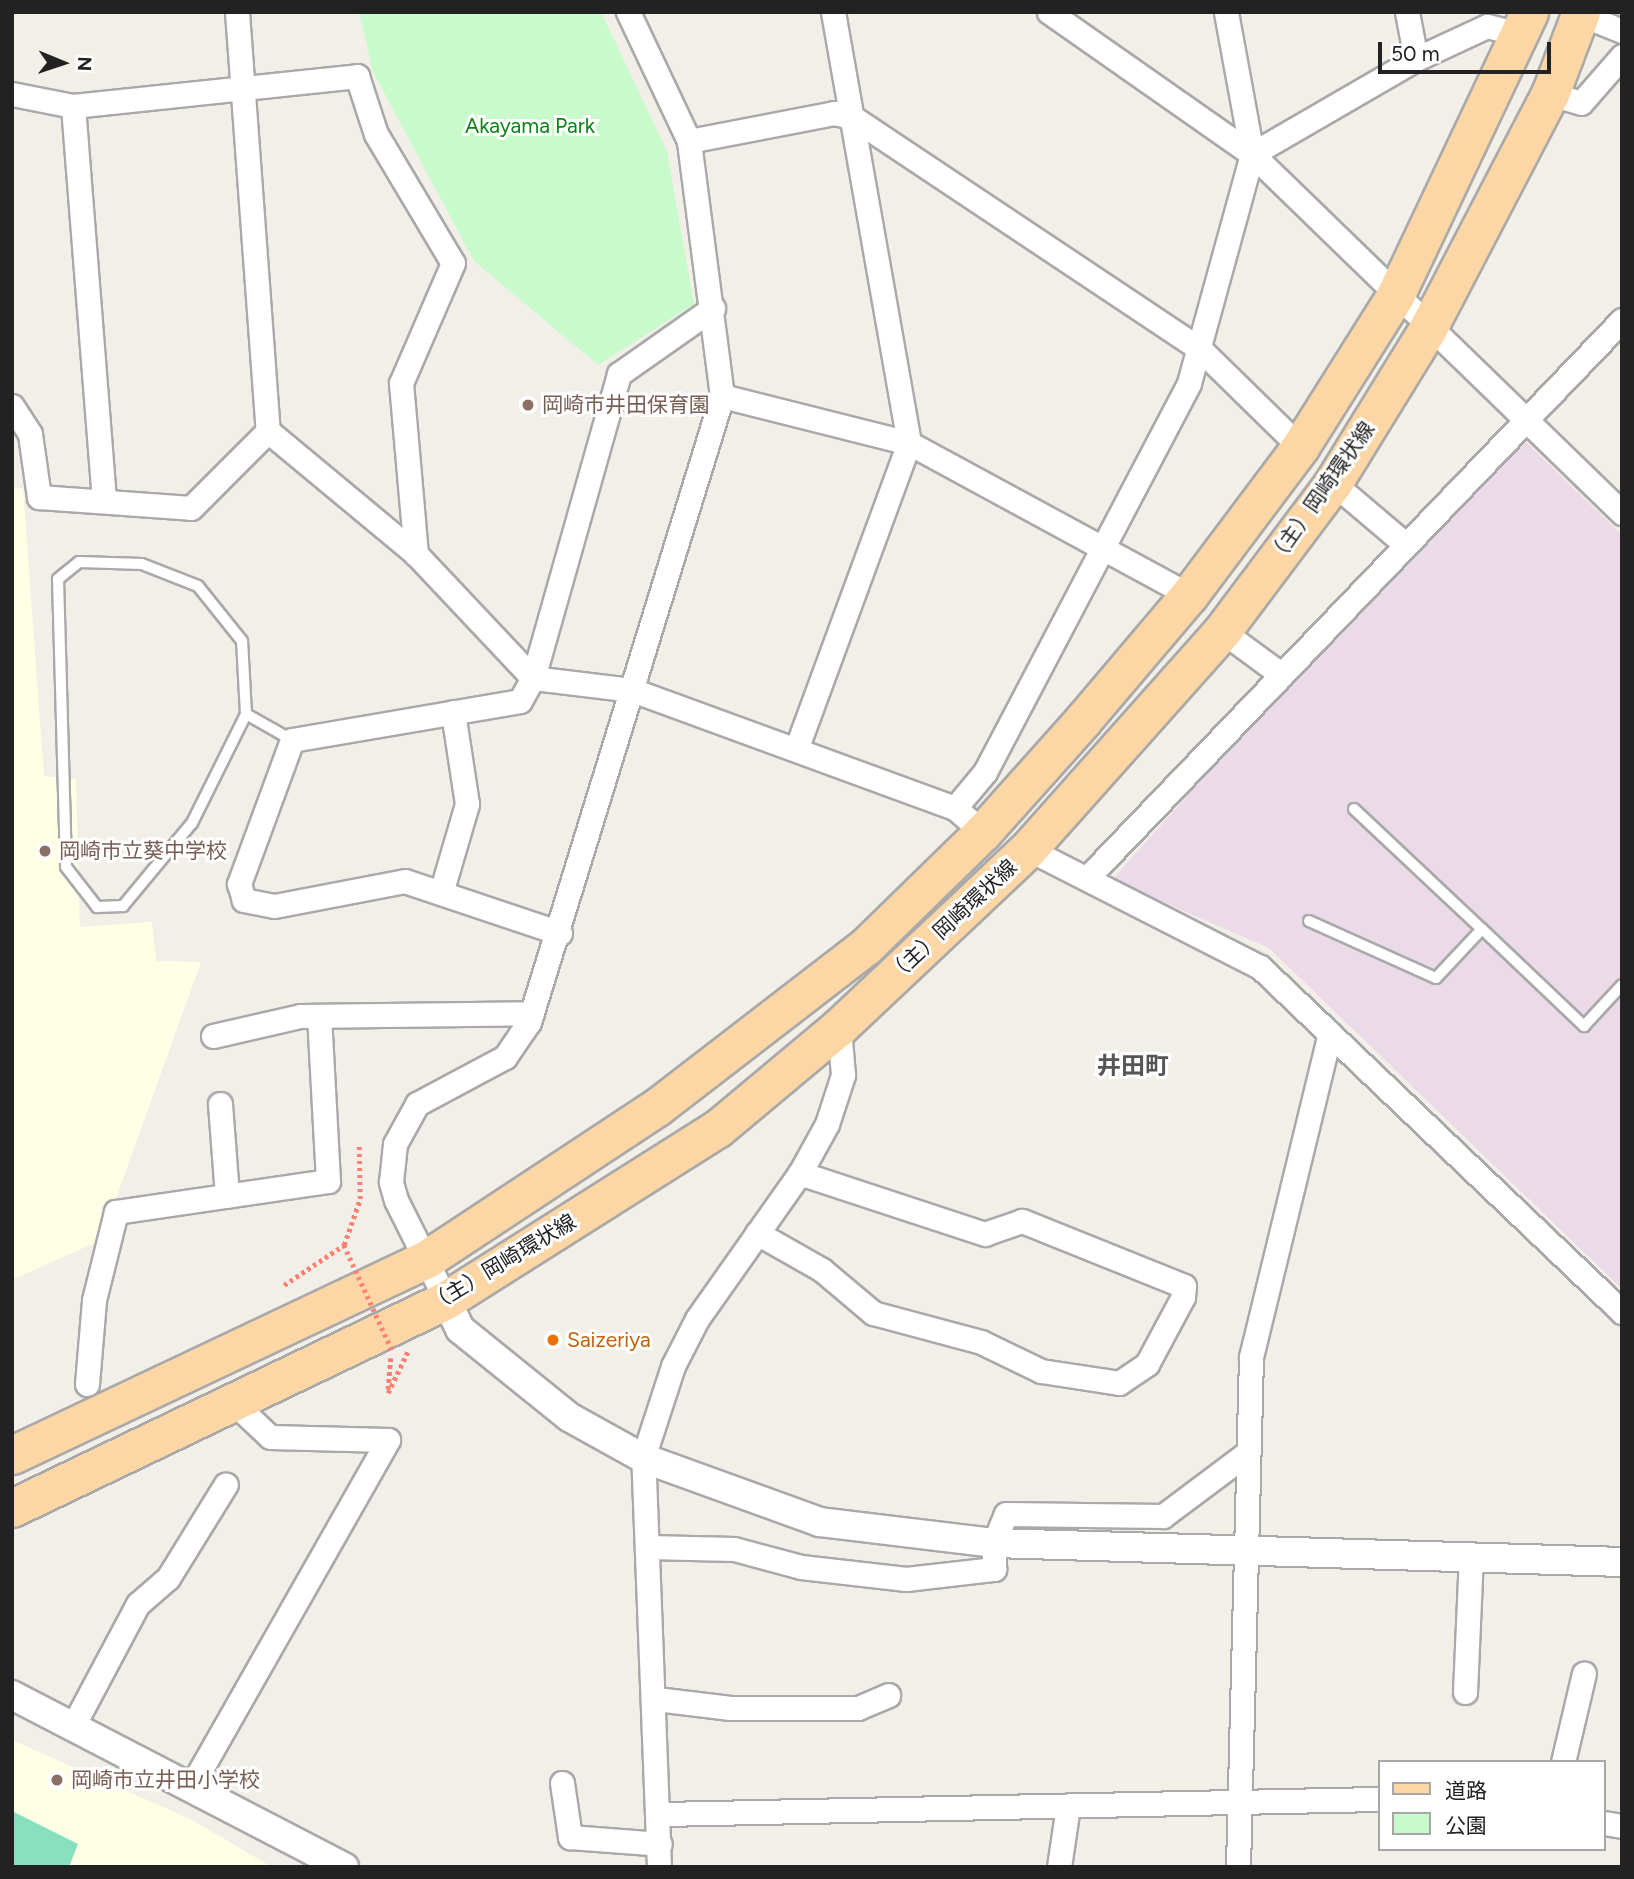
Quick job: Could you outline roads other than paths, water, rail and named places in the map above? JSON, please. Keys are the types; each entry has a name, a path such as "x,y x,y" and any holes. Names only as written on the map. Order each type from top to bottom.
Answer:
{"main road":[{"name":"（主）岡崎環状線","path":"12,1508 446,1300 717,1129 839,1027 1028,849 1222,631 1333,484 1427,330 1550,94 1581,13"},
{"name":"（主）岡崎環状線","path":"12,1455 428,1258 766,1028 866,946 983,832 1189,595 1300,447 1395,296 1524,23"}],"street":[{"path":"237,12 240,87 268,431 416,554 533,678 632,690 797,747 955,808 983,832"},
{"path":"628,12 689,141 713,308 722,396 560,933 532,1013 505,1057 417,1104 395,1144 391,1182 460,1329 536,1396 643,1458 820,1522 994,1543 1244,1548 1622,1562"},
{"path":"797,747 909,443 833,12"},
{"path":"1049,12 1252,154 1427,330 1525,419 1622,513"},
{"path":"955,808 985,772 1189,383 1252,154 1226,12"},
{"path":"1407,12 1416,59"},
{"path":"1581,13 1622,31"},
{"path":"1252,154 1416,59 1487,26 1524,23"},
{"path":"1550,94 1581,103 1622,55"},
{"path":"12,94 73,106 357,76 376,134 453,263 401,383 416,554"},
{"path":"73,106 104,500"},
{"path":"689,141 834,113 852,117 1199,348 1300,447"},
{"path":"560,933 405,881 274,906 244,900 239,884 292,740 520,701 533,678 619,374 713,308"},
{"path":"1087,878 1622,320"},
{"path":"722,396 909,443 1189,595"},
{"path":"12,406 30,433 39,497 191,508 268,431"},
{"path":"1333,484 1405,544"},
{"path":"1222,631 1282,675"},
{"path":"441,893 467,804 453,712"},
{"path":"1028,849 1260,967 1622,1312"},
{"path":"213,1036 319,1017 532,1013"},
{"path":"87,1384 94,1300 116,1212 328,1181 319,1017"},
{"path":"562,1783 570,1837 660,1855 662,1814 643,1458 673,1366 757,1233 800,1173 843,1075 839,1027"},
{"path":"1238,1867 1246,1454 1256,1321 1330,1033"},
{"path":"220,1104 227,1196"},
{"path":"757,1233 822,1270 873,1312 981,1342 1041,1371 1119,1383 1147,1364 1183,1297 1184,1286 1022,1221 985,1234 800,1173"},
{"path":"192,1785 388,1440 270,1437 233,1402"},
{"path":"648,1547 734,1549 802,1567 906,1579 994,1569 994,1543 1006,1514 1163,1516 1246,1454"},
{"path":"73,1726 138,1604 168,1578 226,1484"},
{"path":"1465,1692 1471,1556"},
{"path":"1563,1760 1584,1673"},
{"path":"12,1695 192,1785 344,1867"},
{"path":"656,1699 730,1708 858,1708 888,1695"},
{"path":"662,1814 1378,1800"},
{"path":"1059,1867 1068,1806"}],"lane":[{"path":"79,562 142,564 198,586 242,641 246,714 192,823 123,906 97,907 66,867 58,579 79,562"},
{"path":"246,714 292,740"},
{"path":"1354,809 1584,1026 1622,985"},
{"path":"1308,921 1436,978 1482,929"}],"place":[{"name":"岡崎市井田保育園","path":"528,405"},
{"name":"岡崎市立葵中学校","path":"45,851"},
{"name":"Saizeriya","path":"553,1340"},
{"name":"岡崎市立井田小学校","path":"57,1780"}],"district":[{"name":"井田町","path":"1133,1066"}],"park label":[{"name":"Akayama Park","path":"530,126"}]}
